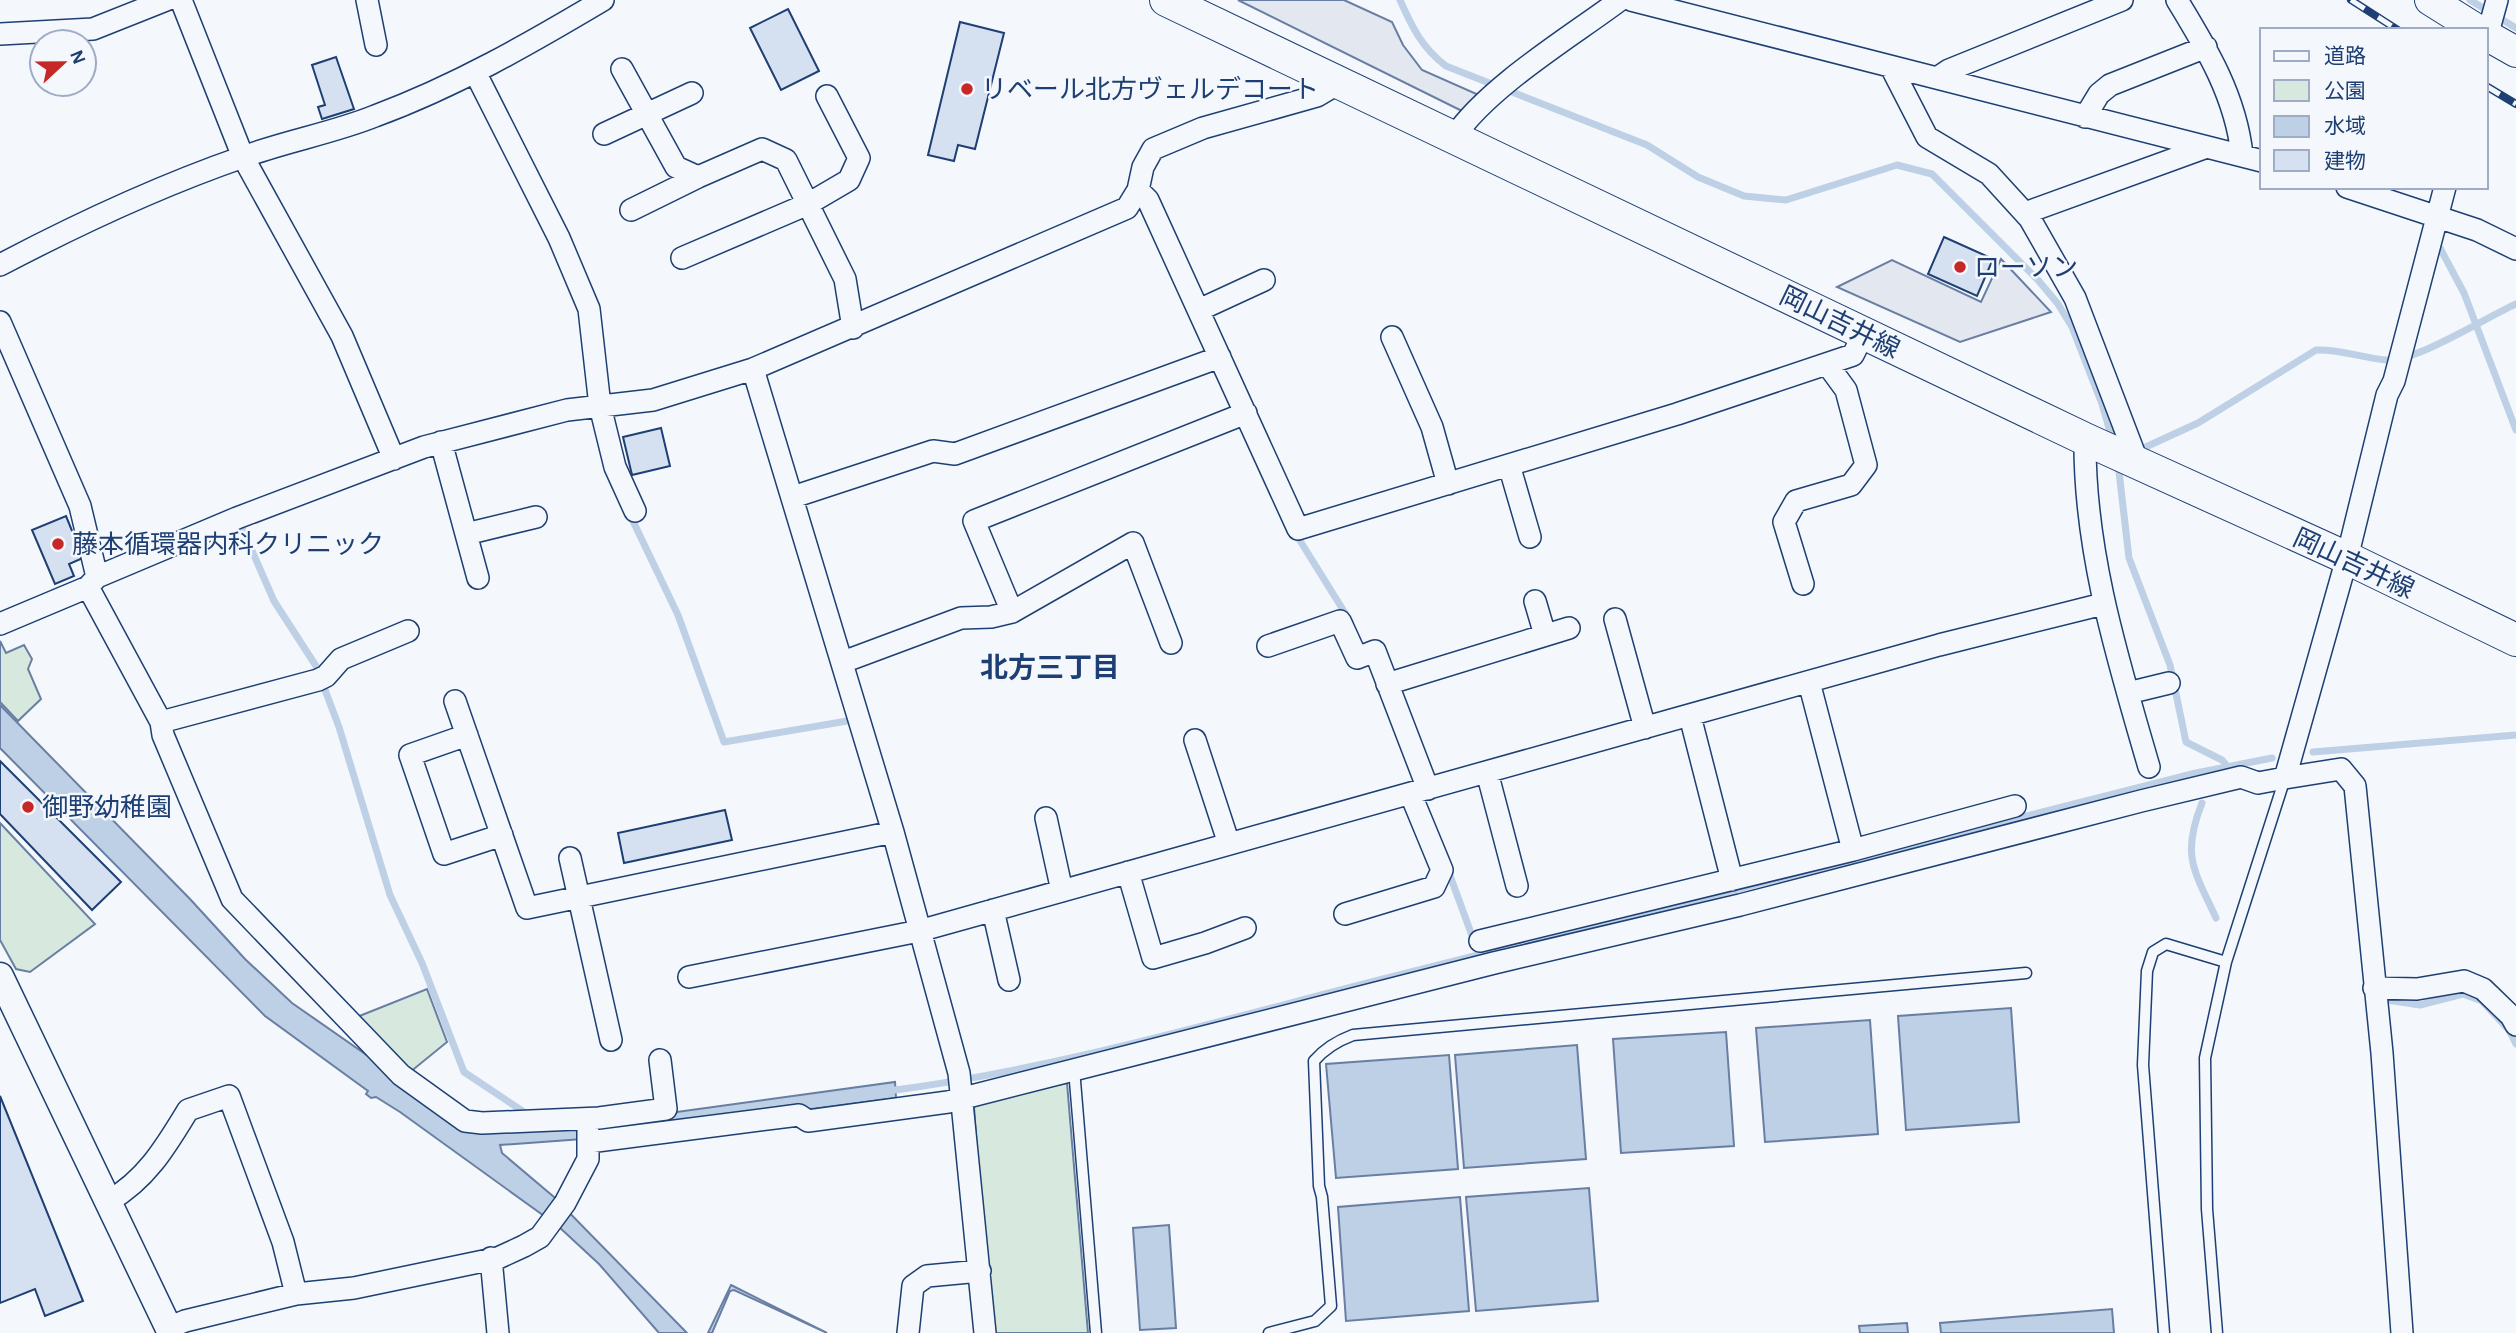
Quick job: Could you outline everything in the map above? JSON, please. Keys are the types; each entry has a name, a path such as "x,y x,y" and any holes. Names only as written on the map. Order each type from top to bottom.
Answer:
{"main road":[{"name":"岡山吉井線","path":"1166,0 2093,442 2134,457 2516,640"},
{"path":"2430,0 2489,24 2516,52"}],"street":[{"path":"0,34 93,29 166,0"},
{"path":"181,0 243,157 342,336 394,459"},
{"path":"368,0 376,45"},
{"path":"0,265 83,221 243,157 374,117 522,48 603,0"},
{"path":"1454,137 1466,120 1503,88 1620,0"},
{"path":"1631,0 1731,23 1891,67 2252,158"},
{"path":"1937,78 1948,71 2122,0"},
{"path":"2177,0 2206,47 2228,93 2239,130 2252,158"},
{"path":"2085,117 2099,94 2110,85 2206,47"},
{"path":"1891,67 1927,137 1989,174 2025,213 2075,298 2134,457"},
{"path":"622,69 676,167 698,177"},
{"path":"475,72 559,238 589,309 600,406 615,467 635,511"},
{"path":"0,624 237,518 441,442 567,410 653,400 753,369 1127,208 1138,190 1143,167 1153,149 1203,128 1317,96 1339,83"},
{"path":"604,134 692,93"},
{"path":"682,258 808,204 849,180 859,158 827,96"},
{"path":"2025,213 2207,147"},
{"path":"631,210 762,149 786,160 845,279 853,327"},
{"path":"2353,189 2477,230 2516,249"},
{"path":"2285,778 2347,558 2387,395 2400,359 2444,189"},
{"path":"1138,190 1148,200 1199,310 1215,359 1298,529 1853,355 1864,333"},
{"path":"1199,310 1264,280"},
{"path":"0,321 79,506 93,582 160,722 197,823 232,899 401,1075 466,1121 588,1130 799,1115 808,1121 948,1102 961,1086 1074,1069 1541,939 1732,880 2015,806"},
{"path":"1392,337 1433,427 1448,484"},
{"path":"793,498 933,451 955,454 1215,359"},
{"path":"1803,584 1784,522 1796,501 1851,485 1867,465 1846,390 1827,364"},
{"path":"753,369 843,662 913,932 961,1086 985,1333"},
{"path":"1012,612 974,521 1241,415"},
{"path":"441,442 478,578"},
{"path":"2093,442 2085,470 2103,604 2148,767"},
{"path":"1509,465 1530,537"},
{"path":"466,534 536,517"},
{"path":"843,662 961,618 991,617 1012,612 1133,543 1171,643"},
{"path":"1535,601 1545,635"},
{"path":"690,977 913,932 1939,645 2103,604"},
{"path":"1615,619 1645,728"},
{"path":"1268,646 1340,621 1357,658 1374,651 1387,684 1420,792 1442,870 1434,887 1345,914"},
{"path":"1387,684 1569,628"},
{"path":"160,722 322,678 341,659 408,631"},
{"path":"1809,682 1853,849"},
{"path":"2127,693 2169,683"},
{"path":"455,701 527,908 887,833"},
{"path":"1690,716 1732,880"},
{"path":"467,736 410,755 444,854 502,835"},
{"path":"1195,740 1229,844"},
{"path":"1480,940 1541,939 1740,905 2241,777 2258,783 2342,769 2355,786 2402,1333"},
{"path":"1487,772 1517,886"},
{"path":"1046,818 1062,891"},
{"path":"570,858 611,1040"},
{"path":"1128,872 1153,958 1245,928"},
{"path":"993,910 1009,980"},
{"path":"0,976 170,1331 185,1321 296,1294 354,1288 491,1258 540,1237 565,1203 588,1159 588,1130 599,1118 666,1109 660,1060"},
{"path":"2374,988 2417,989 2465,981 2483,989 2511,1016 2516,1025"},
{"path":"108,1201 124,1192 157,1162 188,1110 229,1096 283,1242 296,1294"},
{"path":"491,1258 498,1333"},
{"path":"908,1333 913,1286 928,1276 980,1271"}],"lane":[{"path":"2217,1333 2207,1209 2205,1058 2226,962 2285,778"},
{"path":"2164,1333 2143,1065 2147,971 2153,952 2166,944 2226,962"},
{"path":"1269,1333 1315,1321 1331,1307 1319,1186 1314,1061 1340,1039 1353,1035 2026,972"},
{"path":"1074,1069 1096,1333"}],"green space":[{"path":"0,641 6,653 24,645 32,659 28,669 41,699 18,721 0,702"},
{"path":"0,823 95,924 30,972 16,969 0,940"},
{"path":"427,989 447,1042 409,1073 357,1017"},
{"path":"1067,1083 1088,1333 990,1333 974,1107 979,1102"}],"shaded area":[{"path":"1238,0 1344,0 1392,22 1403,45 1422,70 1481,96 1462,111"},
{"path":"2001,259 2051,312 1960,342 1837,287 1892,260 1981,302"}],"water":[{"path":"0,705 245,959 292,1003 460,1120 604,1122 895,1082 896,1098 583,1139 500,1145 502,1153 554,1197 687,1333 659,1333 599,1264 558,1226 400,1112 376,1097 371,1098 366,1094 368,1091 265,1016 0,748"},
{"path":"2011,1008 2019,1122 1906,1130 1898,1016"},
{"path":"1870,1020 1878,1134 1765,1142 1756,1028"},
{"path":"1726,1032 1734,1146 1621,1153 1613,1039"},
{"path":"1577,1045 1586,1159 1464,1168 1455,1055"},
{"path":"1449,1055 1458,1169 1336,1178 1326,1064"},
{"path":"1589,1188 1598,1301 1476,1311 1466,1197"},
{"path":"1460,1197 1469,1311 1346,1321 1338,1207"},
{"path":"1169,1225 1176,1328 1140,1330 1133,1228"},
{"path":"731,1285 827,1333 734,1290 730,1291 712,1333 708,1333"},
{"path":"2112,1309 2114,1333 1941,1333 1940,1323"},
{"path":"1907,1323 1908,1333 1860,1333 1859,1326"}],"building":[{"path":"788,9 819,71 781,90 750,28"},
{"name":"リベール北方ヴェルデコート","path":"960,22 1004,33 975,149 958,145 954,161 928,155"},
{"path":"336,57 354,109 322,119 318,107 325,105 312,65"},
{"name":"ローソン","path":"1944,237 1993,259 1977,296 1928,274"},
{"path":"661,428 670,466 632,475 623,437"},
{"name":"藤本循環器内科クリニック","path":"66,516 83,558 69,564 74,576 55,584 32,530"},
{"path":"0,761 121,882 92,910 0,814"},
{"path":"725,810 732,840 624,863 618,833"},
{"path":"0,1096 83,1301 45,1316 35,1289 0,1303"}],"waterway":[{"path":"1400,0 1418,36 1430,52 1446,66 1647,145 1698,177 1744,196 1786,200 1897,165 1932,174 2038,280 2058,304 2072,327 2102,404 2113,442"},
{"path":"2470,0 2516,28"},
{"path":"2440,248 2464,293 2516,430"},
{"path":"2137,451 2198,423 2316,350 2386,360 2399,359 2432,347 2516,304"},
{"path":"2118,463 2129,558 2170,665 2186,742 2222,760 2228,767"},
{"path":"630,515 678,615 724,742 853,720 854,724"},
{"path":"243,530 274,601 316,666 339,727 390,895 422,963 464,1072 530,1116"},
{"path":"1294,531 1350,621"},
{"path":"2313,752 2516,735"},
{"path":"888,1091 1016,1070 1143,1041 2196,773 2272,758"},
{"path":"2202,803 2191,850 2196,874 2216,918"},
{"path":"1448,870 1475,944"},
{"path":"2387,1000 2420,1005 2463,994 2482,1001 2509,1030 2516,1044"}],"railway":[{"path":"2351,0 2395,28"},
{"path":"2488,87 2516,104"}],"place":[{"name":"リベール北方ヴェルデコート","path":"967,89"},
{"name":"ローソン","path":"1960,267"},
{"name":"藤本循環器内科クリニック","path":"58,544"},
{"name":"御野幼稚園","path":"28,807"}],"district":[{"name":"北方三丁目","path":"1050,667"}]}
